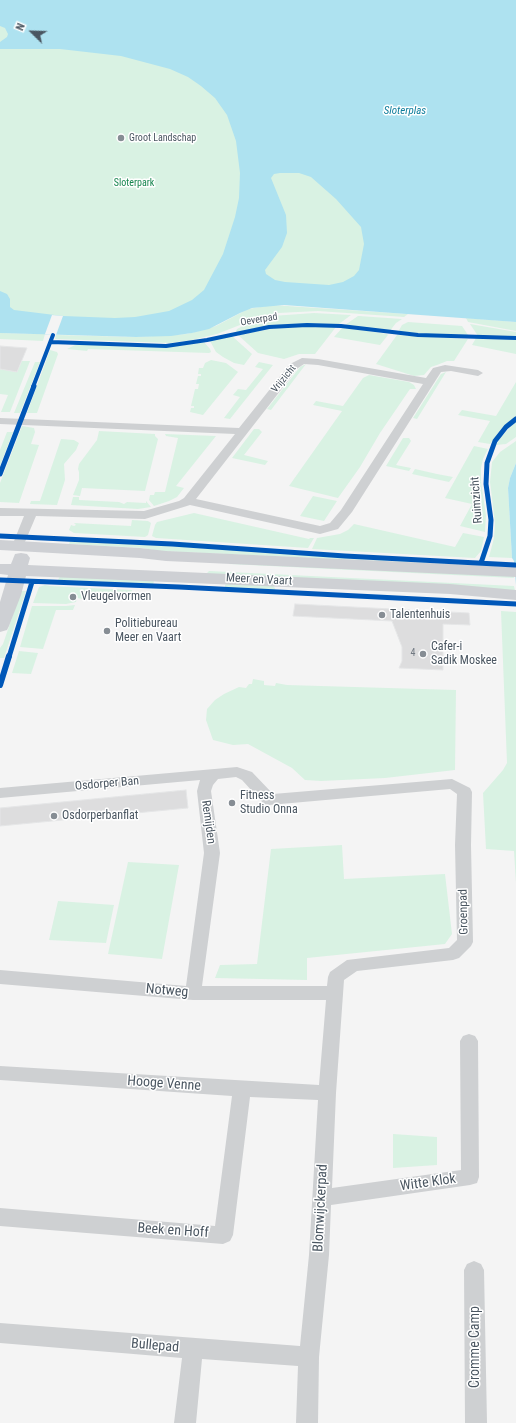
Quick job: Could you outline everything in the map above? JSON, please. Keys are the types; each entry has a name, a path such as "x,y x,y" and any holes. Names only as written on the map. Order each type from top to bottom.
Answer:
{"main road":[{"name":"Meer en Vaart","path":"0,546 140,552 166,556 516,572"},
{"path":"0,626 6,574 18,546"},
{"name":"Meer en Vaart","path":"6,574 222,578 442,588 516,595"}],"street":[{"name":"Vrijzicht","path":"188,501 294,366 302,361 318,362 428,382"},
{"path":"0,512 145,515 174,508 188,501 314,529 325,529 334,526 346,512 437,370 440,368 451,368 478,373"},
{"path":"0,421 230,430 242,432"},
{"path":"18,546 32,512"},
{"name":"Groenpad","path":"214,774 236,772 247,776 269,800 452,784 465,792 463,845 465,942 453,954 353,965 335,985"},
{"name":"Osdorper Ban","path":"0,793 214,774"},
{"name":"Remijden","path":"193,993 212,853 204,791 206,783 214,774"},
{"name":"Notweg","path":"1,981 193,993 335,985"},
{"name":"Blomwijckerpad","path":"307,1423 310,1357 335,985"},
{"name":"Witte Klok","path":"321,1198 470,1177 469,1041"},
{"name":"Hooge Venne","path":"0,1073 327,1093"},
{"name":"Beek en Hoff","path":"0,1217 223,1235 242,1089"},
{"name":"Cromme Camp","path":"474,1270 476,1423"},
{"name":"Bullepad","path":"0,1333 310,1357"},
{"path":"186,1423 192,1349"}],"green space":[{"name":"Sloterpark","path":"0,0 101,0 350,165 398,297 219,294 127,327 0,322"},
{"path":"272,305 408,314 404,317 318,311 278,313 263,316 217,334 170,343 55,339 56,335 136,337 187,334 216,326 248,309"},
{"path":"314,313 351,315 339,324 287,325 236,331 247,324 272,316"},
{"path":"358,316 402,319 396,323 389,332 345,325"},
{"path":"466,318 516,322 516,331 468,322"},
{"path":"408,322 462,326 468,335 458,336 398,332 402,325"},
{"path":"470,324 516,332 516,337 478,336"},
{"path":"319,326 336,327 315,354 299,354 284,359 258,353 238,335 275,328"},
{"path":"343,327 388,335 380,345 334,337"},
{"path":"0,333 45,334 43,341 0,339"},
{"path":"397,335 468,339 454,361 447,361 431,367 424,375 414,376 376,364"},
{"path":"232,336 252,354 244,365 234,363 223,357 216,352 210,341"},
{"path":"476,338 516,339 516,354 472,345"},
{"path":"204,342 211,352 88,349 87,351 67,349 77,344 155,347 178,346"},
{"path":"50,350 57,352 58,354 37,413 27,413"},
{"path":"211,360 226,363 238,372 203,415 190,412 191,408 194,408 194,406 191,406 195,389 198,389 199,384 196,384 198,376 201,376 201,374 198,374 199,368 203,368 205,363"},
{"path":"22,361 30,361 10,412 1,412 8,395 0,394 0,369 17,372"},
{"path":"35,362 40,362 20,413 14,413"},
{"path":"259,362 273,365 230,419 224,418 240,397 233,395 238,389 246,390 263,369 255,367"},
{"path":"306,364 271,410 267,409 300,367"},
{"path":"446,372 417,419 413,418 441,374"},
{"path":"369,375 409,382 414,385 416,389 410,389 380,433 360,467 338,498 289,486 342,411 313,405 316,401 343,406 363,378"},
{"path":"516,382 516,416 501,429 490,444 478,442 490,421 458,415 462,410 496,416"},
{"path":"516,421 516,437 506,444 496,445 502,436"},
{"path":"22,426 34,428 35,432 31,444 39,445 19,503 0,502 0,483"},
{"path":"254,429 259,429 262,432 244,455 268,461 265,465 232,458"},
{"path":"99,431 155,434 158,439 145,491 82,488 80,496 73,495 79,480 79,464 97,440"},
{"path":"7,432 13,432 0,466 0,450"},
{"path":"165,434 216,436 176,486 184,488 177,497 154,506 149,500 150,495 154,495 155,492 165,492 178,438 166,436"},
{"path":"403,438 409,438 411,441 396,465 411,468 409,471 386,466"},
{"path":"61,439 74,440 79,443 76,450 64,464 65,480 57,505 30,504 31,501 40,501"},
{"path":"516,441 516,463 508,488 512,558 489,557 494,538 495,523 490,482 492,462 500,452"},
{"path":"474,446 488,449 483,459 481,468 481,482 486,515 485,532 460,526 472,504 445,498"},
{"path":"415,469 453,477 449,482 412,474"},
{"path":"313,496 337,501 324,521 300,516"},
{"path":"73,497 79,497 79,500 119,502 124,504 127,502 146,503 146,501 151,507 138,509 71,505"},
{"path":"194,513 309,539 314,538 308,548 156,538 152,536 157,522"},
{"path":"132,520 148,521 151,523 148,535 145,537 74,533 69,530 71,525 76,525 74,523 131,526"},
{"path":"354,524 455,547 463,533 484,537 481,551 475,558 312,549 317,538 340,534 348,530"},
{"path":"70,541 494,566 159,551 143,548 69,544"},
{"path":"229,561 513,574 514,578 229,564"},
{"path":"209,571 514,586 515,591 208,574 207,573"},
{"path":"60,576 152,579 154,582 153,584 58,580"},
{"path":"231,581 270,583 275,590 225,588 225,585"},
{"path":"45,585 132,590 131,596 85,594 83,599 77,598 76,602 66,604 33,603 39,587"},
{"path":"21,591 26,591 4,658 0,658 0,648 3,644"},
{"path":"75,605 73,610 56,610 43,649 20,647 32,606"},
{"path":"501,611 516,612 516,883 514,851 486,849 483,793 503,770 507,763"},
{"path":"19,651 38,653 31,674 12,673"},
{"path":"253,679 264,681 264,685 275,686 276,683 287,685 456,690 455,770 385,778 321,781 305,780 292,768 248,744 233,745 213,740 206,720 207,709 215,700 224,694 239,687 246,688 249,684 252,684"},
{"path":"342,845 344,879 445,874 452,934 445,944 307,958 307,980 215,978 220,965 257,964 271,849"},
{"path":"128,862 179,865 162,959 108,954"},
{"path":"58,901 114,905 106,943 49,940"},
{"path":"393,1134 437,1137 437,1165 393,1168"}],"water":[{"name":"Sloterplas","path":"0,0 516,0 516,322 284,305 252,308 209,329 171,336 136,337 0,333 0,291 7,294 10,299 10,307 14,310 63,316 115,318 135,317 169,311 192,300 204,290 223,254 235,217 239,198 240,173 236,141 227,115 215,98 188,77 170,69 121,56 60,49 0,49 0,42 7,37 8,34 5,28 0,26","holes":["299,173 311,177 336,199 361,227 364,244 359,270 354,276 343,282 329,285 285,282 275,280 266,274 265,270 282,247 287,233 286,215 271,178 274,174"]},
{"path":"516,463 516,585 514,561 512,558 508,488"}],"pier":[{"path":"52,315 63,316 56,335 45,334"}],"building":[{"path":"0,346 27,348 17,372 0,369"},
{"path":"295,604 469,613 470,625 443,624 443,670 399,668 402,661 402,647 392,621 293,616"},
{"name":"Osdorperbanflat","path":"186,790 188,808 0,826 0,808"}],"cycle path":[{"name":"Oeverpad","path":"51,342 166,346 207,340 269,327 307,325 341,326 418,335 516,338"},
{"path":"0,474 53,335"},
{"name":"Ruimzicht","path":"481,563 490,536 491,520 486,484 487,463 495,441 506,427 516,419"},
{"path":"0,536 172,544 345,556 515,565"},
{"path":"0,580 179,587 516,604"},
{"path":"0,685 32,582"}],"place":[{"name":"Groot Landschap","path":"121,138"},
{"name":"Vleugelvormen","path":"73,597"},
{"name":"Talentenhuis","path":"382,615"},
{"name":"Politiebureau Meer en Vaart","path":"107,631"},
{"name":"Cafer-i Sadik Moskee","path":"423,654"},
{"name":"Fitness Studio Onna","path":"232,803"},
{"name":"Osdorperbanflat","path":"54,816"}]}
